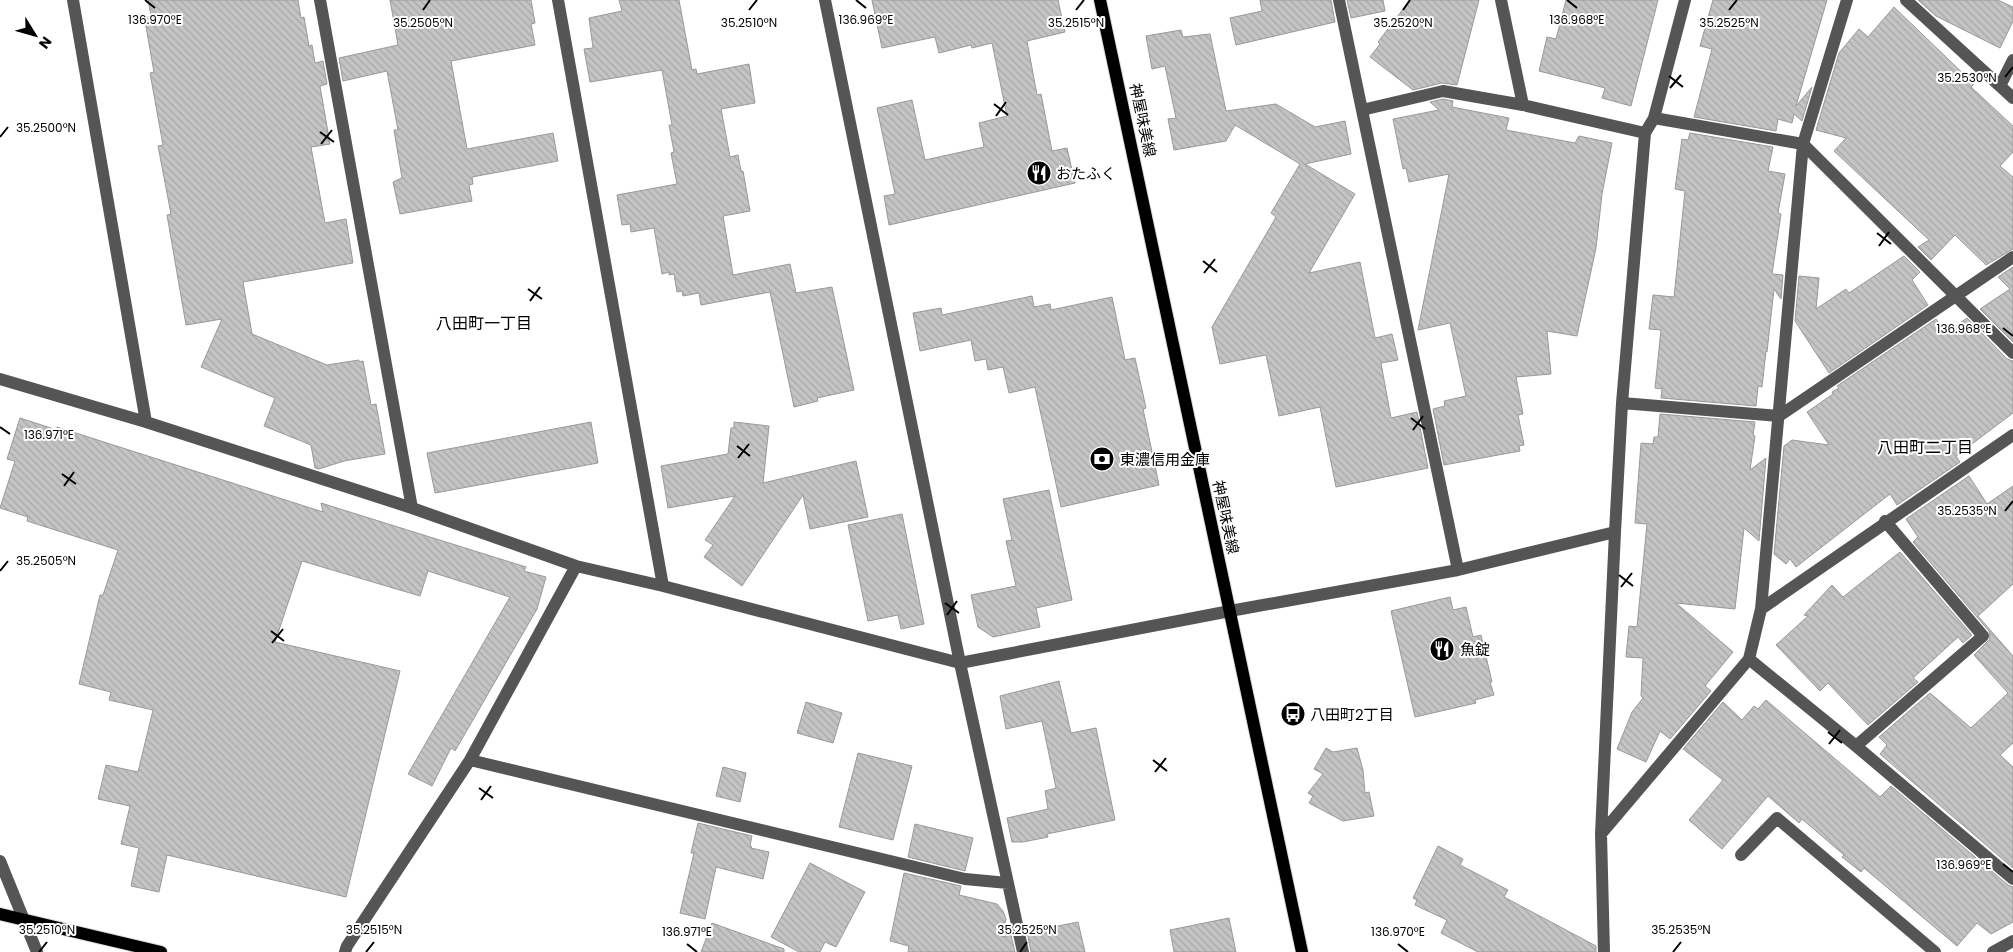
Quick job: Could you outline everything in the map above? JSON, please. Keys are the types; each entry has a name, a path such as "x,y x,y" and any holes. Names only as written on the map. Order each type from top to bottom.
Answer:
{"main road":[{"name":"神屋味美線","path":"1100,0 1302,952"},
{"path":"0,914 161,952"}],"street":[{"path":"73,0 146,422"},
{"path":"320,0 412,508"},
{"path":"558,0 663,586"},
{"path":"825,0 960,663 1023,952"},
{"path":"1339,0 1458,570"},
{"path":"1501,0 1522,105"},
{"path":"1604,952 1601,834 1622,403 1645,133 1654,118 1684,0"},
{"path":"1601,834 1749,659 1760,609 1803,144 1846,0"},
{"path":"1906,0 2013,98"},
{"path":"2000,86 2013,60"},
{"path":"1362,110 1443,91 1522,105 1645,133"},
{"path":"1654,118 1803,144 2013,353"},
{"path":"1622,403 1779,416 1954,295 2013,257"},
{"path":"0,379 146,422 412,508 576,566 663,586 960,663 1230,611 1458,570 1615,532"},
{"path":"1760,609 1885,521 2013,435"},
{"path":"1856,746 1983,636 1885,521"},
{"path":"345,952 352,938 470,760 576,566"},
{"path":"1749,659 1856,746 2013,879"},
{"path":"470,760 965,879 1008,882"},
{"path":"1741,855 1777,818 1934,952"},
{"path":"0,861 37,952"},
{"path":"1993,952 2013,941"}],"building":[{"path":"148,0 298,0 301,18 304,17 309,46 312,45 315,63 323,61 327,84 320,86 330,144 311,147 325,223 346,219 353,263 243,282 252,334 327,365 363,361 371,405 376,404 385,454 344,461 319,469 315,468 311,445 264,426 275,398 201,367 222,319 186,325 167,215 171,214 158,146 163,145 150,73 154,72 145,21 148,21 147,17 151,16"},
{"path":"390,0 531,0 535,23 531,24 535,45 451,61 467,149 553,133 558,161 472,177 473,184 469,185 472,201 400,214 393,182 402,178 394,130 398,130 387,71 343,81 339,58 398,45"},
{"path":"619,0 679,0 692,70 696,69 697,74 749,64 755,103 721,109 730,157 738,155 741,171 743,171 750,211 723,216 733,275 790,264 796,293 832,287 854,390 817,398 818,401 794,407 770,292 701,305 699,293 683,296 682,291 677,292 674,274 669,275 669,272 662,274 654,228 631,232 630,224 622,225 617,195 677,184 671,153 674,152 669,125 672,125 662,70 590,82 584,49 593,48 589,18 622,11"},
{"path":"872,0 1058,0 1065,32 1027,41 1037,95 1041,94 1052,151 1067,148 1075,183 889,225 884,196 895,194 877,108 912,100 925,160 984,147 979,123 1007,116 992,43 972,48 971,45 939,53 935,37 882,48"},
{"path":"1260,0 1331,0 1335,22 1236,45 1230,18 1262,11"},
{"path":"1347,0 1383,0 1385,11 1351,18"},
{"path":"1410,0 1479,0 1457,85 1442,83 1413,90 1370,57 1380,44 1378,42"},
{"path":"1566,0 1658,0 1631,106 1602,98 1605,88 1539,71 1547,37 1556,39"},
{"path":"1713,0 1827,0 1796,106 1812,87 1802,121 1794,114 1792,123 1778,119 1776,131 1694,117 1712,49 1700,46"},
{"path":"1918,0 1998,0 2013,7 2013,21 2000,48 1936,16"},
{"path":"1894,7 1974,84 1971,87 2013,126 2013,152 2000,166 2013,177 2013,249 1986,265 1955,235 1931,260 1918,247 1929,240 1834,151 1846,138 1816,130 1839,53 1859,29 1868,37"},
{"path":"1181,30 1183,37 1210,34 1226,111 1276,104 1315,127 1345,121 1351,154 1305,164 1355,194 1309,273 1360,262 1375,338 1392,334 1398,360 1381,363 1391,418 1417,412 1428,468 1336,487 1320,407 1279,416 1266,355 1220,364 1212,327 1276,217 1271,213 1300,164 1235,125 1226,141 1174,150 1168,119 1176,118 1165,66 1152,69 1146,36"},
{"path":"1443,99 1453,101 1452,107 1509,118 1506,130 1575,143 1579,136 1612,143 1602,194 1596,248 1577,336 1547,331 1551,374 1516,377 1523,414 1518,415 1524,445 1519,446 1520,451 1444,465 1433,409 1445,406 1444,401 1466,396 1450,323 1418,330 1449,174 1409,182 1406,168 1403,169 1393,119 1439,110 1430,102"},
{"path":"1690,133 1773,147 1768,171 1785,174 1778,213 1781,214 1772,274 1783,275 1781,299 1774,289 1762,387 1758,386 1756,406 1661,398 1662,389 1655,388 1661,330 1649,329 1653,295 1674,297 1685,191 1675,189 1682,139 1688,140"},
{"path":"1904,256 1920,272 1912,280 1928,305 1829,373 1795,321 1799,276 1819,278 1816,309 1846,289 1849,293"},
{"path":"2013,267 2013,342 1980,309 2010,289 1998,277"},
{"path":"1032,296 1034,307 1050,304 1051,310 1112,297 1125,360 1135,358 1146,408 1143,409 1159,485 1061,507 1035,387 1009,393 1003,367 988,370 986,359 975,361 971,340 920,351 913,313 941,308 942,315"},
{"path":"1967,318 2007,359 2013,361 2013,413 1956,456 1960,462 1897,505 1890,494 1796,567 1790,559 1786,564 1774,554 1784,446 1792,440 1829,445 1807,412 1833,394 1832,392 1839,388 1837,386 1936,319 1946,333"},
{"path":"1660,414 1755,422 1750,470 1766,458 1759,541 1744,528 1735,609 1676,603 1733,652 1705,686 1711,691 1670,739 1660,731 1646,762 1617,749 1632,712 1643,698 1641,696 1643,658 1626,657 1629,626 1637,627 1647,524 1635,523 1641,443 1653,444 1654,437 1658,437"},
{"path":"20,418 57,430 57,427 323,512 321,503 526,567 524,571 546,577 537,609 455,751 451,748 432,786 408,774 510,597 428,571 420,596 302,561 275,642 400,671 346,897 167,855 159,892 131,886 139,848 121,844 130,806 98,799 106,765 138,772 153,710 109,700 111,692 79,684 100,595 103,595 118,550 27,521 28,517 0,508 15,461 7,459"},
{"path":"591,422 598,463 435,493 427,453"},
{"path":"734,422 769,426 763,483 856,461 868,517 810,529 803,495 742,586 704,557 713,545 705,540 735,496 668,508 661,466 728,454 731,428 734,428"},
{"path":"1969,476 1987,504 2013,486 2013,584 1978,616 2013,656 2013,743 2000,755 2013,767 2013,868 1880,754 1887,745 1879,737 1930,693 1971,728 2008,693 1974,655 1990,639 1989,631 1913,542 1918,537 1906,519"},
{"path":"1049,490 1072,600 1036,608 1040,627 993,637 978,627 971,595 1016,586 1006,541 1012,540 1003,499"},
{"path":"902,514 924,624 901,629 898,615 868,621 848,525"},
{"path":"1900,552 1972,635 1963,643 1958,637 1913,678 1918,682 1868,725 1828,683 1820,691 1776,645 1808,616 1804,615 1832,585 1843,597"},
{"name":"魚錠","path":"1450,597 1453,610 1466,607 1473,637 1481,635 1494,695 1475,700 1476,703 1415,717 1391,611"},
{"path":"1059,681 1071,733 1096,728 1115,820 1047,834 1048,837 1023,842 1012,842 1007,818 1048,809 1045,791 1056,788 1042,721 1006,729 1000,696"},
{"path":"1766,700 1880,797 1891,786 2008,885 2013,887 2013,922 1991,934 1977,923 1957,946 1864,868 1861,872 1842,857 1844,855 1802,819 1799,823 1768,796 1722,849 1689,820 1723,780 1683,749 1723,702 1742,720 1754,706 1758,709"},
{"path":"806,702 842,713 833,743 797,733"},
{"path":"1326,748 1333,752 1357,748 1363,770 1365,793 1369,792 1374,816 1343,821 1309,803 1313,796 1308,793 1323,774 1314,769"},
{"path":"858,753 912,766 893,840 839,827"},
{"path":"723,767 746,773 740,802 716,796"},
{"path":"698,823 752,836 751,848 769,852 763,879 716,867 705,919 680,913 694,853 691,853"},
{"path":"915,824 973,838 965,871 908,857"},
{"path":"1438,846 1463,859 1460,865 1508,890 1504,897 1596,946 1596,952 1478,952 1441,933 1447,920 1415,905 1417,900 1413,898"},
{"path":"810,863 865,892 836,947 825,942 820,952 799,952 771,937"},
{"path":"904,873 961,886 959,895 997,904 1003,911 1006,919 1002,937 1011,935 1015,952 908,952 909,946 890,941"},
{"path":"1229,918 1236,952 1174,952 1170,930"},
{"path":"1078,922 1085,952 1031,952 1027,932"},
{"path":"712,923 784,949 784,952 701,952"}],"place":[{"name":"おたふく","path":"1039,173"},
{"name":"東濃信用金庫","path":"1102,459"},
{"name":"魚錠","path":"1442,649"},
{"name":"八田町2丁目","path":"1293,714"}],"district":[{"name":"八田町一丁目","path":"484,323"},
{"name":"八田町二丁目","path":"1925,447"}]}
